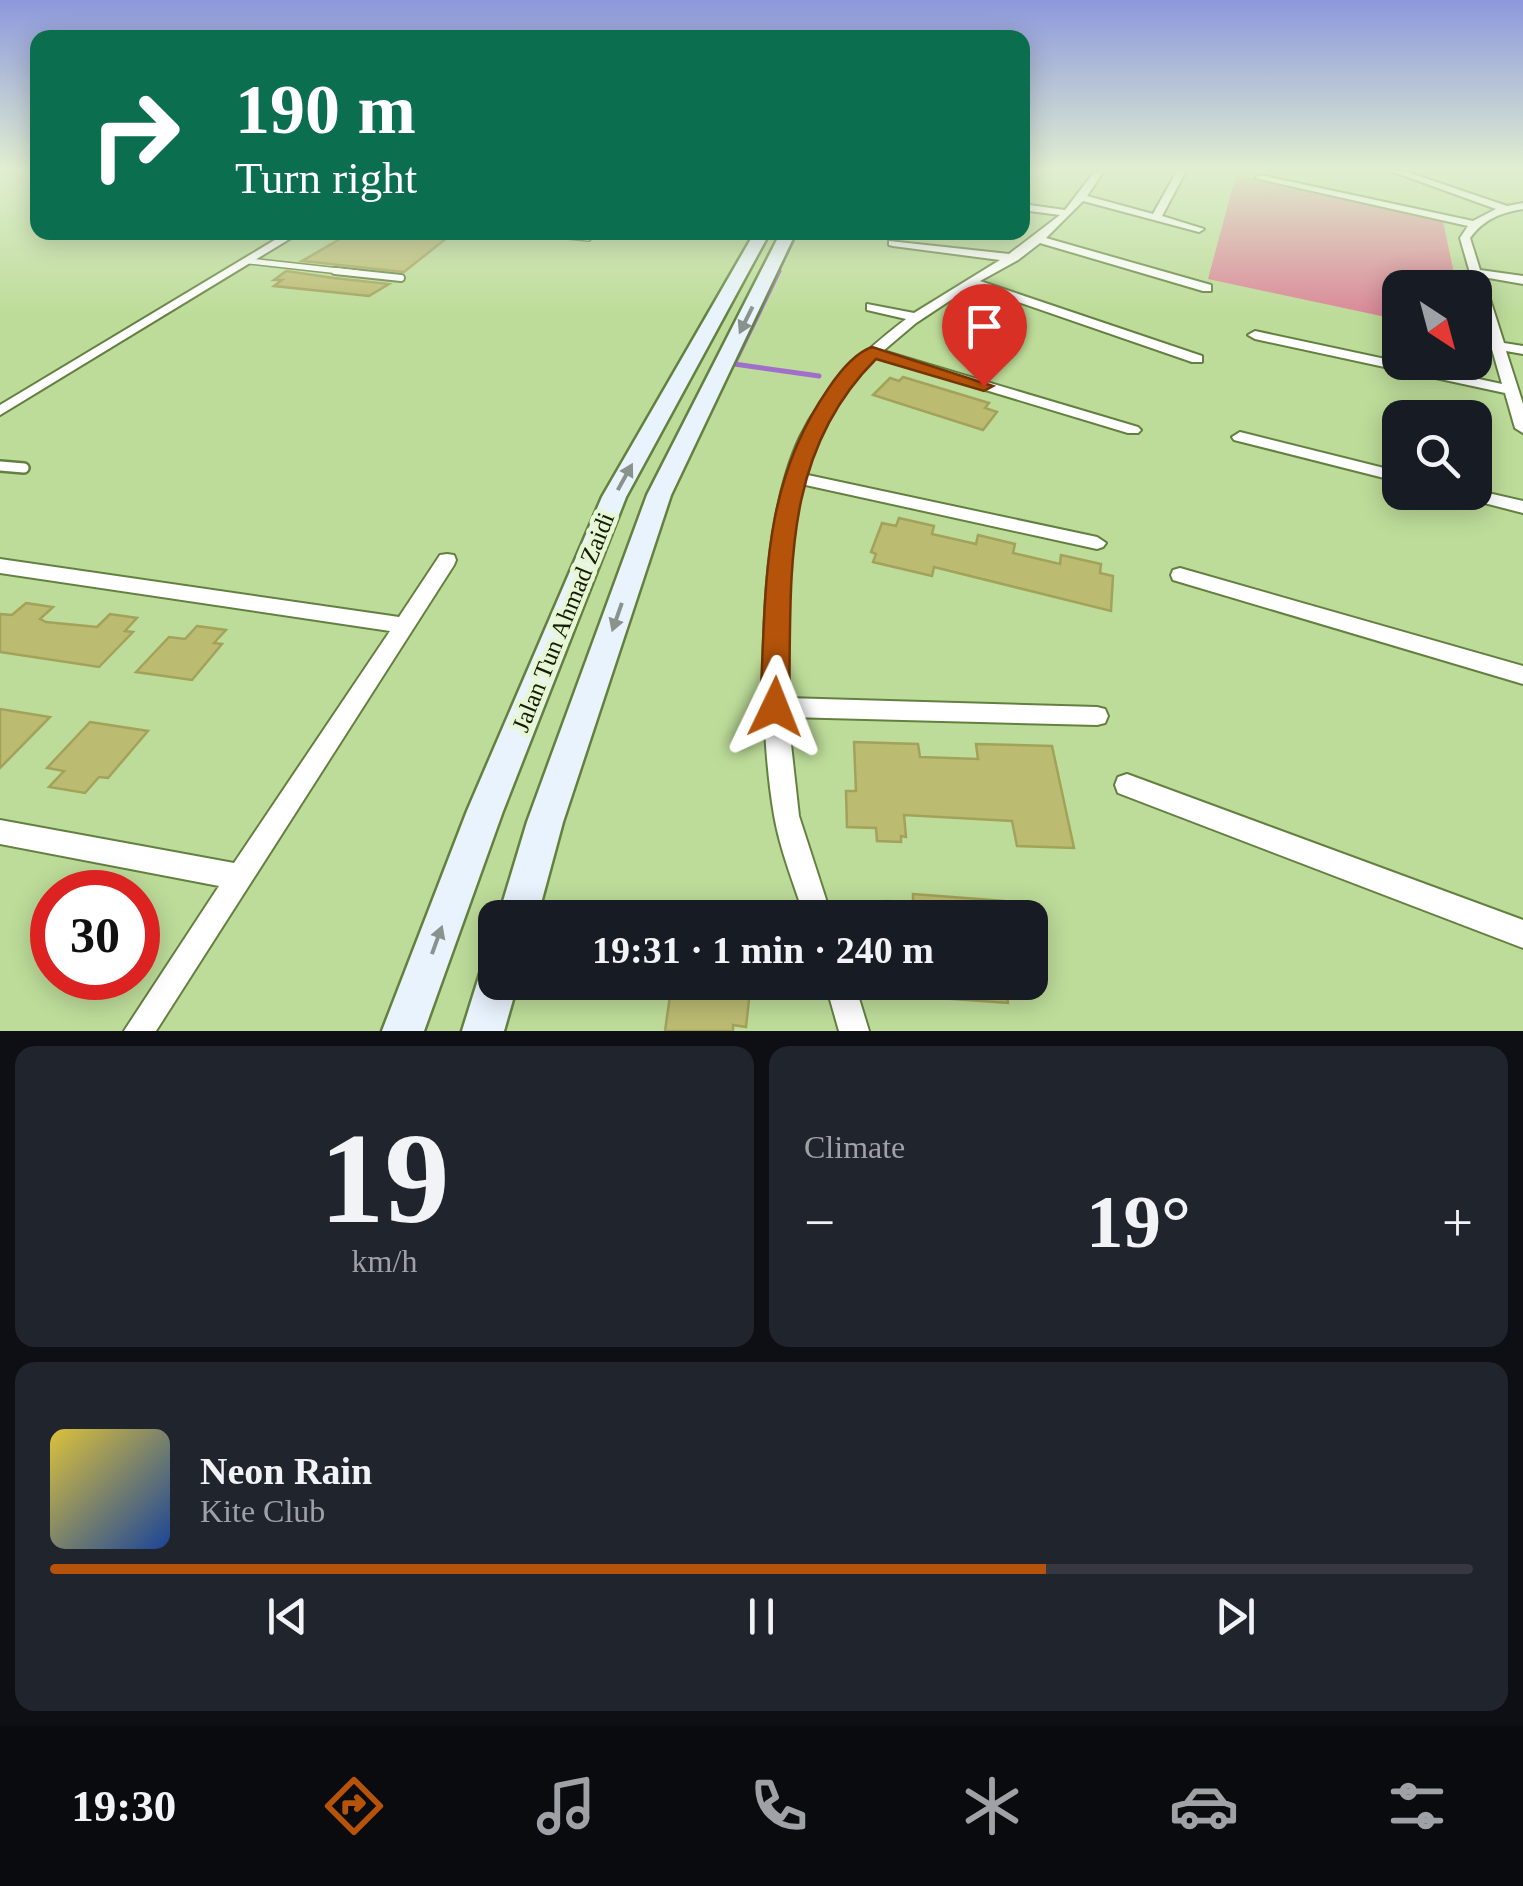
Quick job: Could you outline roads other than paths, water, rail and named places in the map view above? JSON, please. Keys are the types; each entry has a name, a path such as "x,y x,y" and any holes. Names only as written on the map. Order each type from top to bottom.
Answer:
{"main road":[{"name":"Jalan Tun Ahmad Zaidi","path":"403,1031 485,810 614,496 758,240"},
{"name":"Jalan Tun Ahmad Zaidi","path":"522,900 545,822 660,495 785,240"},
{"path":"483,1031 492,1000"}],"street":[{"path":"813,900 787,816 775,707 781,542 793,477 823,410 842,382 872,352 916,317 1042,240 1062,219"},
{"path":"1160,219 1199,229"},
{"path":"1450,219 1473,224"},
{"path":"1473,270 1465,238 1480,219"},
{"path":"0,412 283,240"},
{"path":"1042,240 1207,288"},
{"path":"893,243 1014,258"},
{"path":"1492,275 1523,280"},
{"path":"973,282 1197,359"},
{"path":"870,308 916,317"},
{"path":"1492,325 1523,428"},
{"path":"1255,334 1511,390"},
{"path":"1499,346 1523,350"},
{"path":"872,352 1133,430"},
{"path":"1240,437 1382,472"},
{"path":"793,477 1097,542"},
{"path":"1492,499 1523,507"},
{"path":"139,1031 446,560"},
{"path":"0,584 9,568 404,625"},
{"path":"1180,576 1523,675"},
{"path":"775,707 1096,716"},
{"path":"1127,785 1523,934"},
{"path":"0,832 240,878"},
{"path":"845,1000 854,1031"}],"lane":[{"path":"248,261 400,278"},
{"path":"0,466 24,468"}],"waterway":[{"path":"777,273 793,240"},
{"path":"779,271 734,364 819,376"}]}
